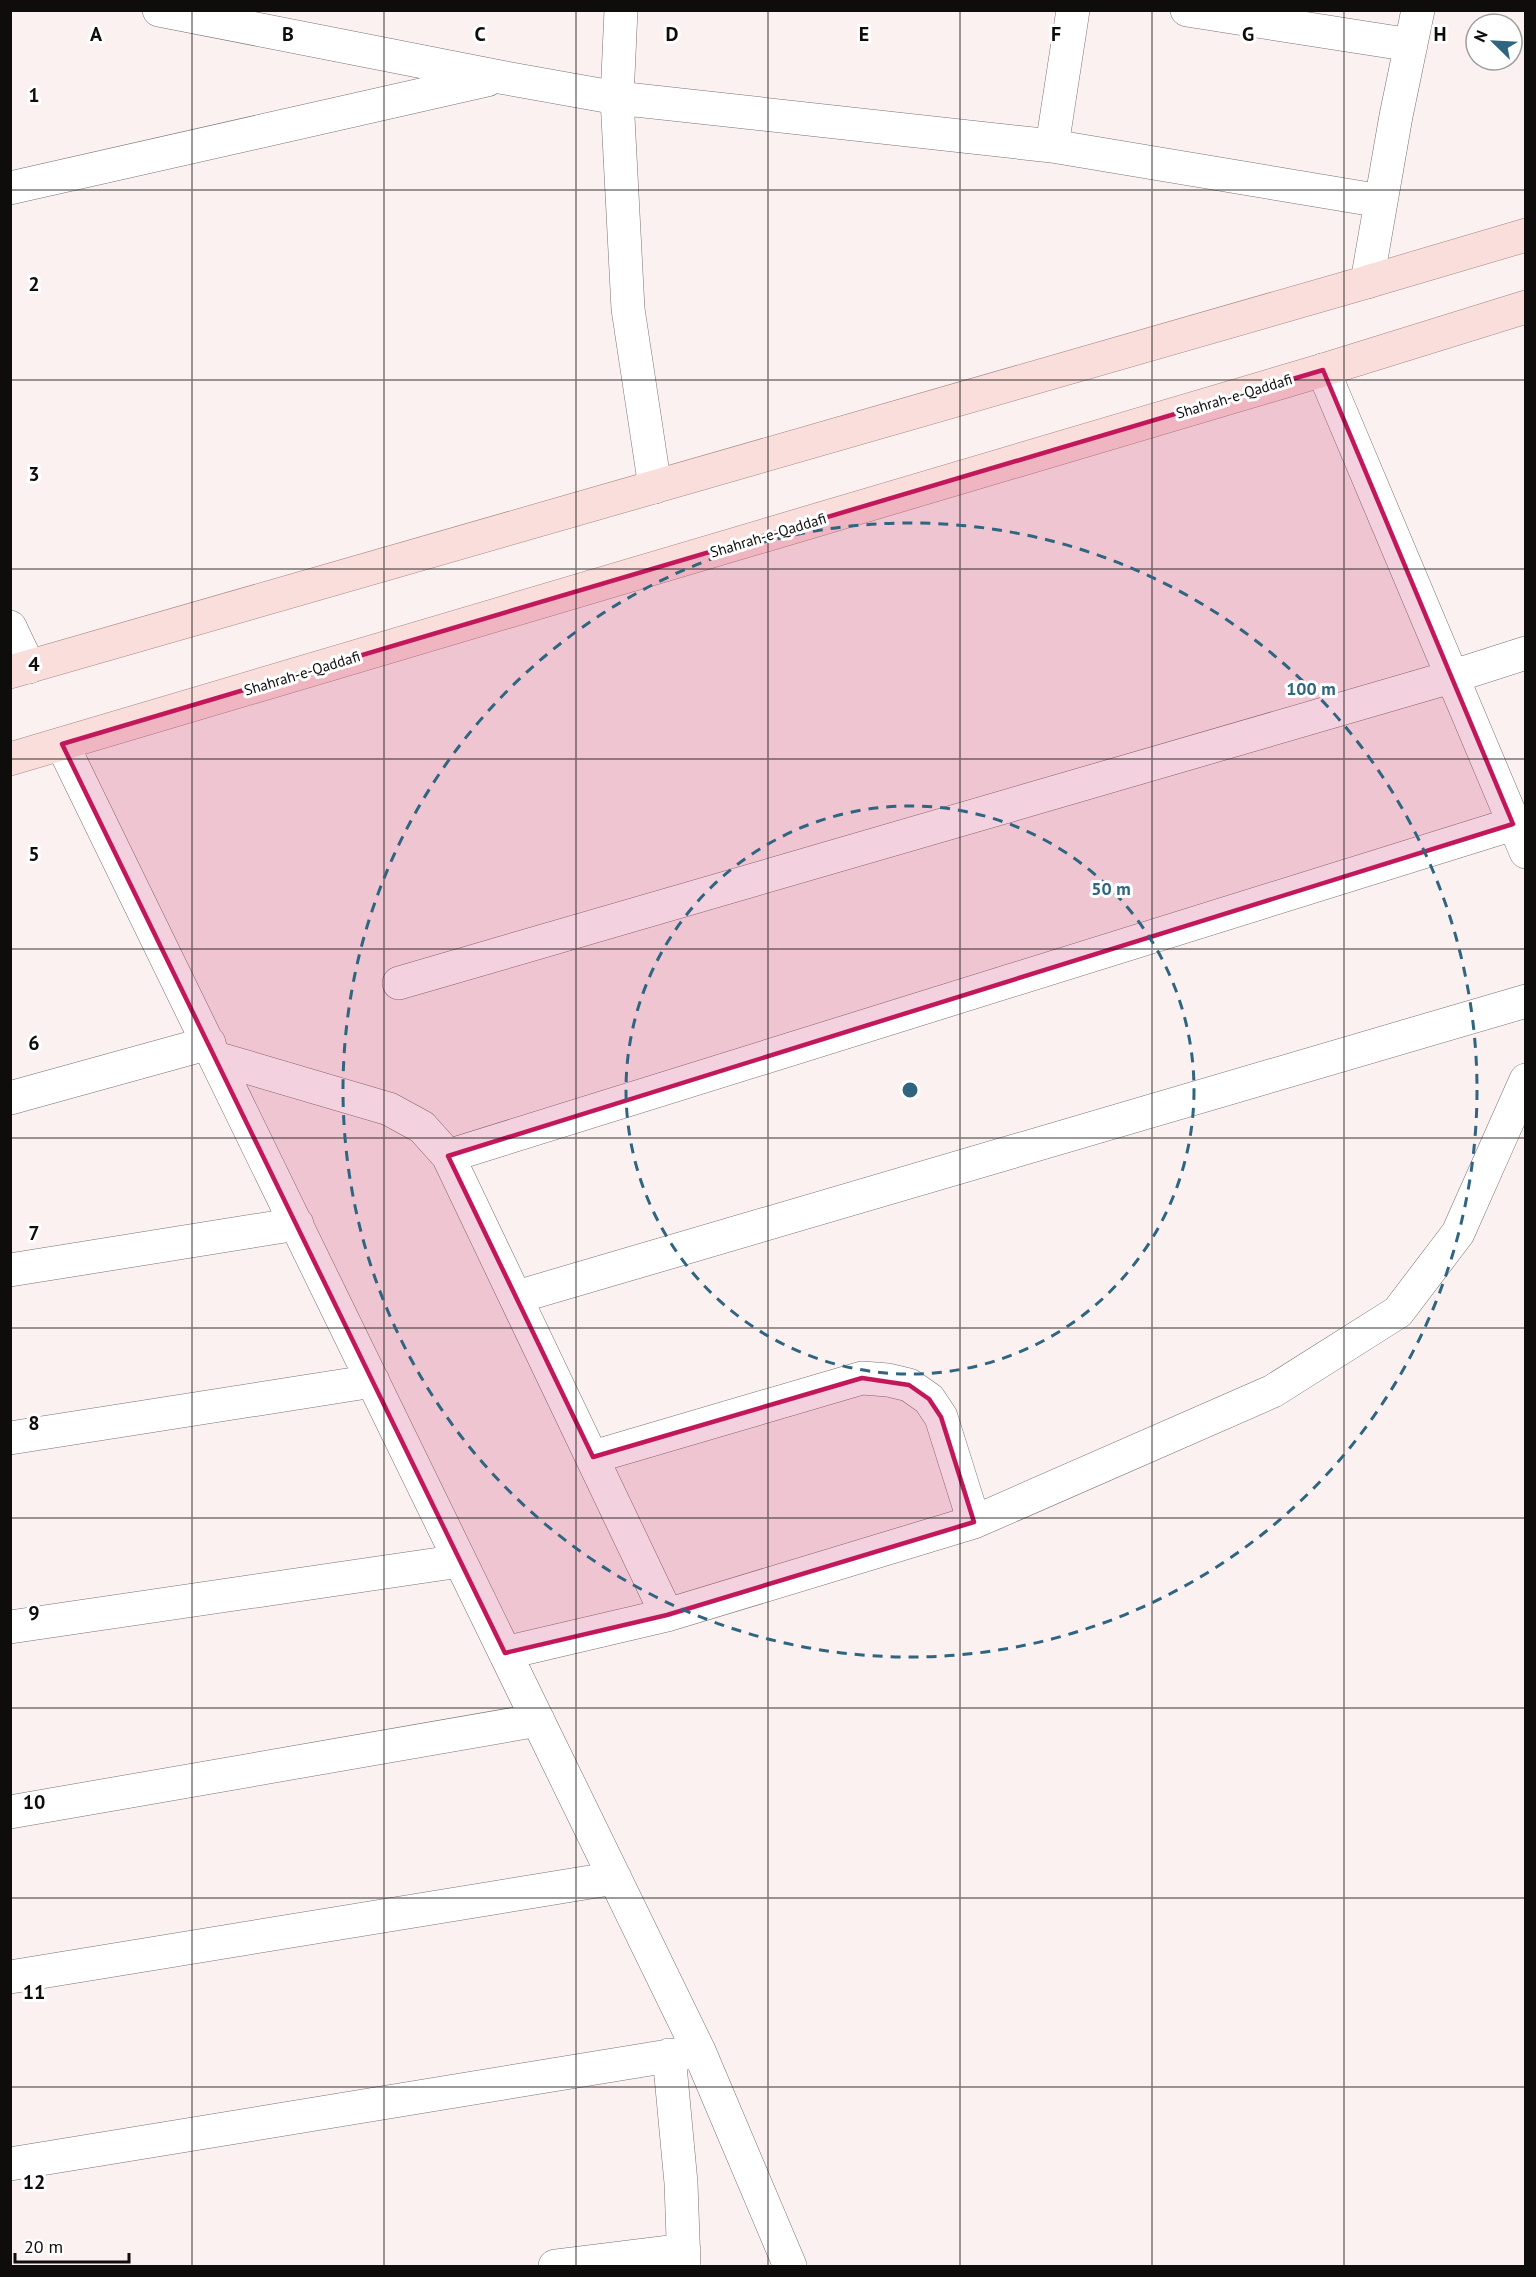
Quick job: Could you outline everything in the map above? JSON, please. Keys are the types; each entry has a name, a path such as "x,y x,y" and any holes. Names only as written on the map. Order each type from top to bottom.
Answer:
{"main road":[{"path":"20,670 1526,235"},
{"name":"Shahrah-e-Qaddafi","path":"10,759 1323,370 1526,307"}],"street":[{"path":"159,10 617,98 1052,146 1381,201"},
{"path":"621,10 617,98 628,309 655,487"},
{"path":"1052,146 1073,10"},
{"path":"1187,10 1411,45"},
{"path":"1367,282 1418,10"},
{"path":"10,188 500,77"},
{"path":"448,1156 1520,838 1323,370"},
{"path":"10,627 20,670"},
{"path":"399,982 1451,677 1526,653"},
{"path":"62,744 615,1878 684,2053 790,2266"},
{"path":"517,1297 1526,1001"},
{"path":"10,1098 213,1051 389,1109 422,1127 448,1156 667,1615"},
{"path":"505,1653 667,1615 974,1522 1273,1391 1398,1312 1458,1233 1526,1080"},
{"path":"10,1270 297,1224"},
{"path":"593,1457 862,1378 888,1380 909,1385 929,1399 941,1417 974,1522"},
{"path":"10,1438 373,1381"},
{"path":"10,1628 460,1561"},
{"path":"10,1812 538,1720"},
{"path":"10,1977 615,1878"},
{"path":"10,2164 684,2053"},
{"path":"555,2266 684,2258 681,2183 684,2053"}],"highlighted area":[{"path":"1323,370 1513,824 448,1156 593,1457 862,1378 909,1385 929,1399 941,1417 974,1522 667,1615 505,1653 62,744"}]}
